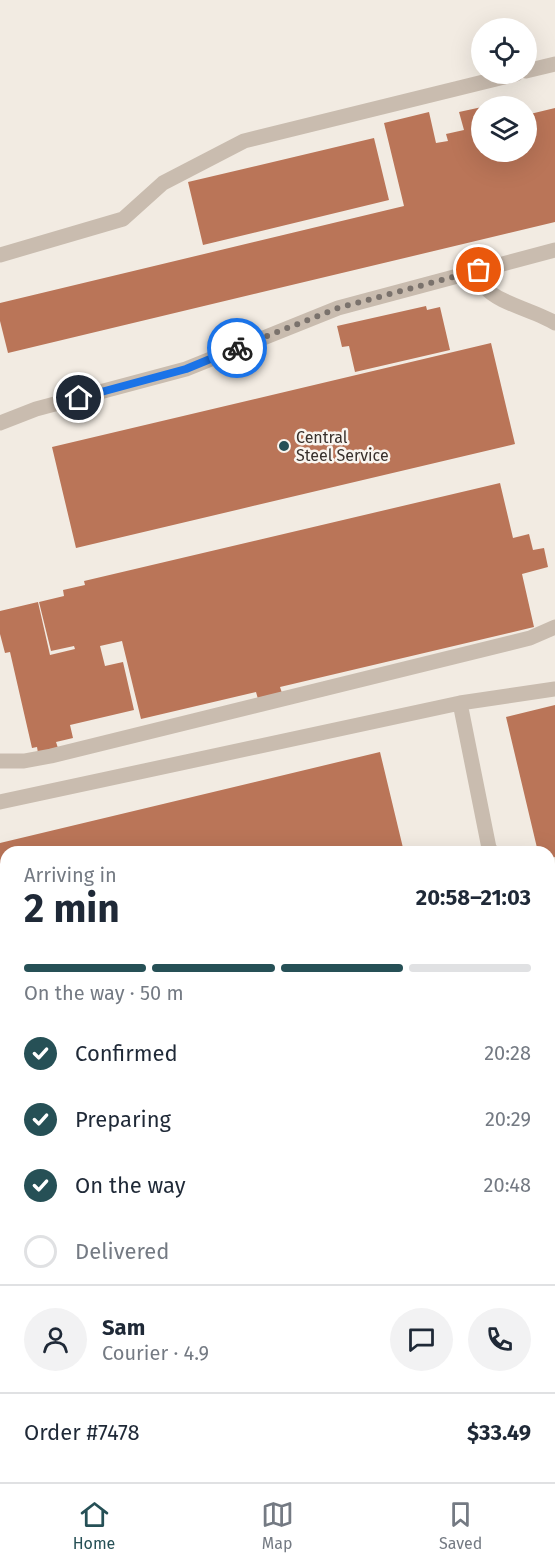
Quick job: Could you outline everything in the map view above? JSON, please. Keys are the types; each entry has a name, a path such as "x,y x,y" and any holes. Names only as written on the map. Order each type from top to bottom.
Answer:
{"street":[{"path":"537,68 555,64"},
{"path":"0,255 123,219 163,183 244,141 475,84"},
{"path":"0,423 36,409 186,369 338,308 555,250"},
{"path":"479,270 486,288 499,298 538,312 555,322"},
{"path":"538,312 555,308"},
{"path":"0,761 24,761 51,756 530,638 555,627"},
{"path":"0,802 460,703 555,689"},
{"path":"460,703 489,846"}],"building":[{"path":"555,108 555,222 8,353 0,321 0,303 404,206 384,123 429,112 436,143 448,141 446,134 464,130 459,112 471,109 471,162 537,162 537,112"},
{"path":"374,138 389,200 203,245 188,182"},
{"path":"426,306 427,310 440,307 450,350 355,372 349,346 342,347 337,326"},
{"name":"Central Steel Service","path":"491,343 515,444 76,548 52,447"},
{"path":"500,483 513,538 529,534 533,550 544,548 548,567 522,574 534,627 280,687 282,693 258,699 256,692 141,719 122,641 100,646 105,666 123,662 134,710 70,725 73,738 56,742 58,748 38,753 37,747 32,748 10,652 5,653 0,634 0,611 38,602 50,655 75,649 74,646 51,651 39,602 64,596 63,590 85,585 84,581"},
{"path":"555,705 555,846 537,846 506,717"},
{"path":"380,752 403,846 0,846 0,843"}],"way so far":[{"path":"237,348 338,308 479,270"}],"place":[{"name":"Central Steel Service","path":"284,446"}],"route":[{"path":"79,398 186,369 237,348"}]}
